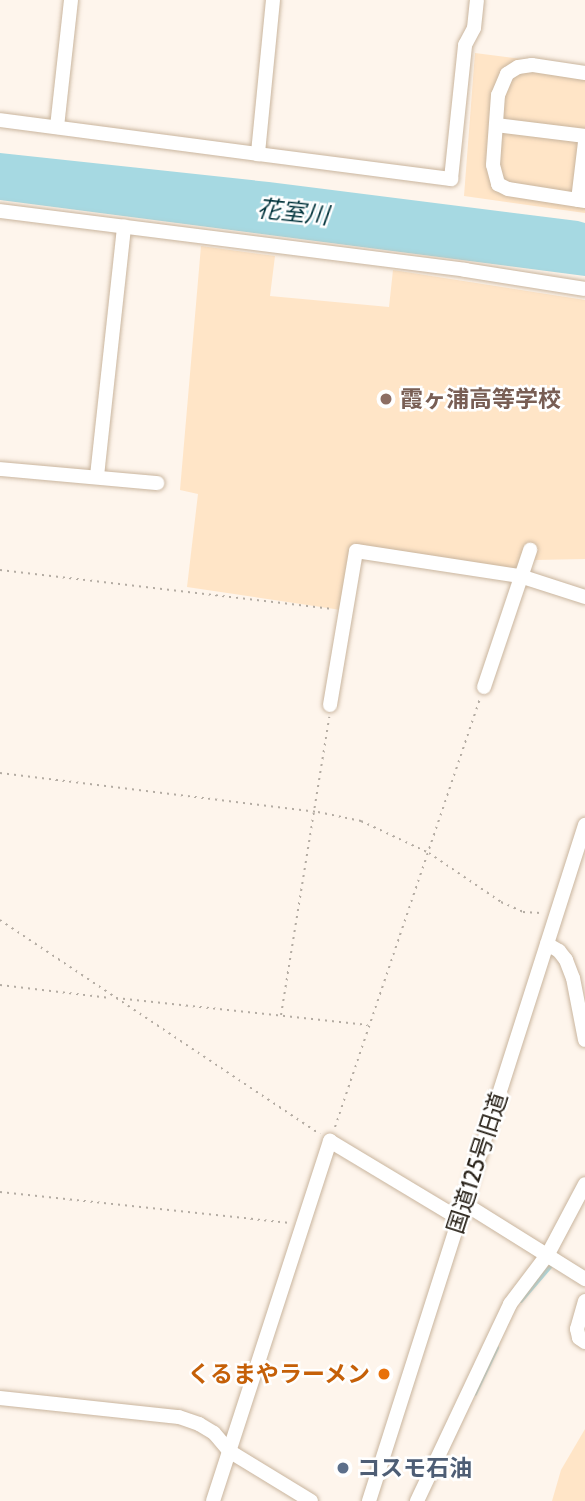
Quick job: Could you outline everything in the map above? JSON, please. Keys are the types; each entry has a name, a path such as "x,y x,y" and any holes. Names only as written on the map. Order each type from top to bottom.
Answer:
{"street":[{"path":"57,127 71,0"},
{"path":"258,154 273,0"},
{"path":"0,120 451,179 465,45 474,28 477,0"},
{"path":"585,73 531,65 518,67 507,74 501,84 496,125 493,165 498,184 519,192 582,201 585,142"},
{"path":"496,125 585,136"},
{"path":"0,211 465,270 585,289"},
{"path":"97,476 124,226"},
{"path":"0,469 157,483"},
{"path":"484,687 530,550"},
{"path":"330,705 356,551 520,576 585,597"},
{"name":"国道125号旧道","path":"369,1501 556,915 583,840 585,825"},
{"path":"547,944 559,951 570,969 585,1040"},
{"path":"213,1501 330,1141 460,1219"},
{"path":"417,1501 510,1304 548,1254 585,1184"},
{"path":"465,1204 585,1279"},
{"path":"585,1301 577,1329 579,1338 585,1342"},
{"path":"0,1398 179,1417 214,1433 229,1451 311,1501"}],"path":[{"path":"0,570 347,611"},
{"path":"0,920 330,1141 484,687"},
{"path":"281,1016 330,705"},
{"path":"0,774 312,811 361,821 429,853 501,902 523,912 556,915"},
{"path":"0,985 370,1025"},
{"path":"0,1192 302,1224"}],"shaded area":[{"path":"475,53 585,67 585,213 464,196"},
{"name":"霞ヶ浦高等学校","path":"201,246 275,256 270,296 389,307 393,270 585,300 585,559 535,560 516,575 356,554 341,610 187,587 198,494 180,490"},
{"path":"585,1429 585,1501 552,1501 561,1470"}],"water":[{"name":"花室川","path":"0,153 269,182 578,221 585,223 585,276 0,200"}],"waterway":[{"path":"521,1301 551,1266"},
{"path":"475,1394 497,1348"}],"place":[{"name":"霞ヶ浦高等学校","path":"386,399"},
{"name":"くるまやラーメン","path":"384,1374"},
{"name":"コスモ石油","path":"343,1468"}]}
